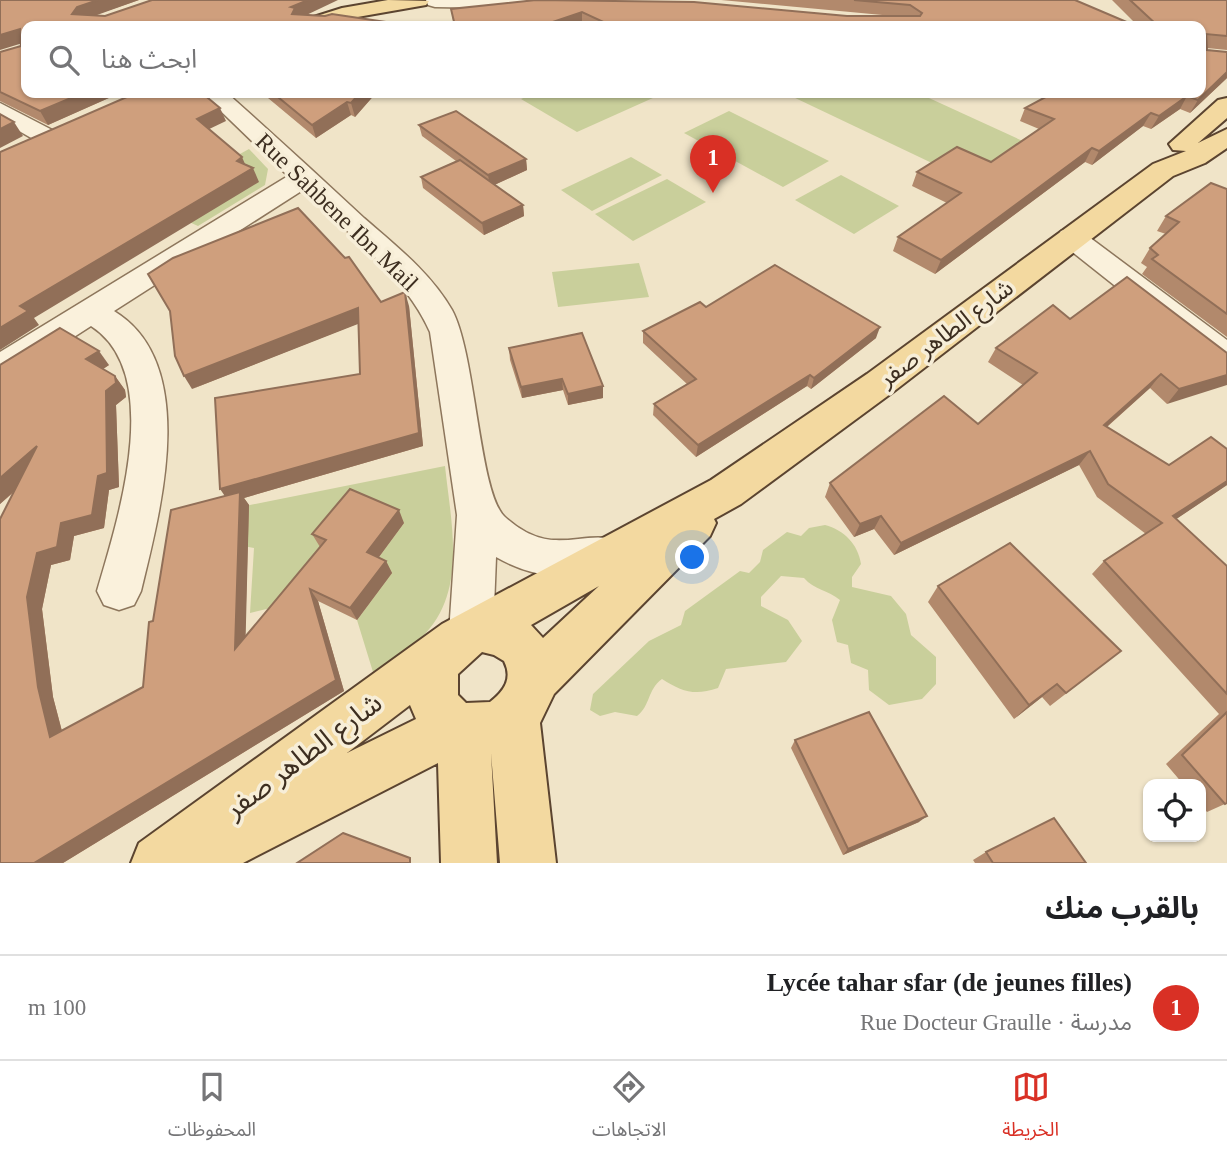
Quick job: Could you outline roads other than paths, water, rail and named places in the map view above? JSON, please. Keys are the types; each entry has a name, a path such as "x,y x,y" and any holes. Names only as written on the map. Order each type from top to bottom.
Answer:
{"main road":[{"path":"301,21 352,0"},
{"path":"323,21 342,14 442,0"},
{"name":"شارع الطاهر صفر","path":"1163,170 1176,148 1227,104"},
{"path":"24,149 60,133"},
{"name":"شارع الطاهر صفر","path":"159,863 466,637 726,492 880,383 1163,170 1195,157 1227,137"},
{"name":"شارع الطاهر صفر","path":"524,699 726,492"},
{"path":"524,699 498,726 481,730 460,727 443,718 431,690 432,674 466,637 508,634 520,642 528,653 524,699 528,863"},
{"path":"460,727 469,863"},
{"name":"شارع الطاهر صفر","path":"184,863 460,727"}],"street":[{"path":"422,1 589,4"},
{"name":"Rue Sahbene Ibn Mail","path":"219,98 406,272 436,310 446,332 477,515 466,637"},
{"path":"0,110 60,133"},
{"path":"0,368 304,178"},
{"path":"1071,237 1227,357"},
{"path":"89,311 124,336 139,360 148,387 144,471 136,528 119,591"},
{"path":"477,515 494,536 519,551 538,557 579,561 611,555"}],"place":[{"name":"Lycée tahar sfar (de jeunes filles)","path":"713,193"}]}
